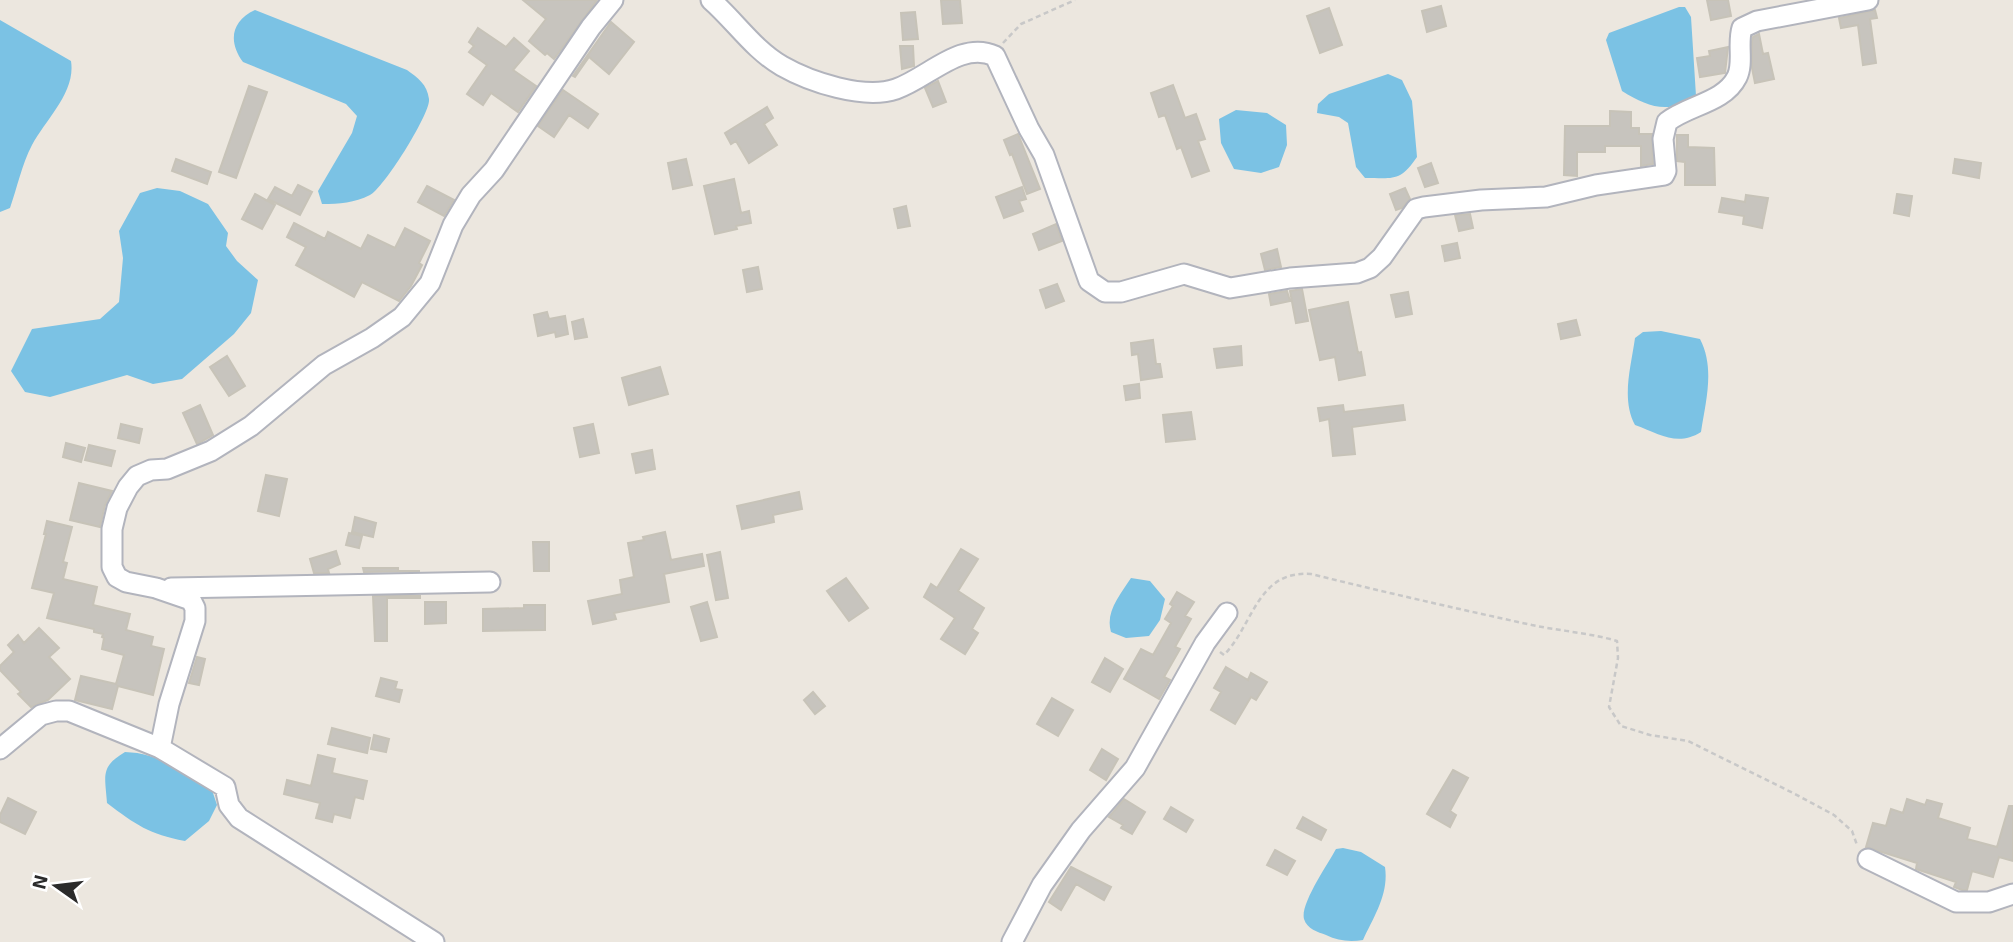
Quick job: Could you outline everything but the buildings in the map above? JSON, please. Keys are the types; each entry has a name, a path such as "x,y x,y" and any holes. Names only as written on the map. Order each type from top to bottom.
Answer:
{"street":[{"path":"160,748 169,704 195,621 195,608 191,600 156,588 126,582 117,577 112,567 112,529 117,508 128,487 137,476 151,470 167,469 211,451 251,426 324,365 372,338 402,317 430,282 453,225 471,195 494,170 591,27 613,0"},
{"path":"710,0 771,59 805,77 852,91 896,89 955,58 985,51 995,56 1028,130 1044,155 1088,281 1105,292 1121,292 1184,274 1230,288 1290,278 1357,273 1370,268 1382,257 1416,209 1481,200 1546,197 1596,185 1664,175 1666,171 1663,139 1667,122 1722,94 1737,79 1742,28 1757,21 1868,0"},
{"path":"156,588 490,582"},
{"path":"1012,942 1042,886 1081,830 1135,768 1205,643 1227,613"},
{"path":"0,749 41,715 69,711 160,748 225,787 229,805 239,818 434,942"},
{"path":"1868,859 1956,902 1989,902 2013,894"}],"path":[{"path":"985,51 1000,46 1021,24 1075,0"},
{"path":"1205,643 1224,655 1237,641 1261,595 1272,583 1296,572 1554,630 1617,641 1618,657 1609,707 1621,726 1650,735 1688,741 1834,815 1852,831 1855,843 1868,859"}],"water":[{"path":"1685,7 1691,17 1696,96 1668,107 1650,105 1622,91 1606,40 1609,33"},
{"path":"255,10 407,70 424,85 429,99 428,107 415,134 395,166 370,195 358,200 322,204 318,191 352,133 357,116 346,104 243,62 235,47 234,33 241,20"},
{"path":"0,20 71,61 71,72 65,94 28,152 10,208 0,212"},
{"path":"1388,74 1402,80 1412,101 1417,157 1401,175 1365,178 1356,167 1348,123 1339,117 1317,113 1318,104 1329,94"},
{"path":"1236,110 1267,113 1286,125 1287,145 1279,167 1261,173 1234,169 1221,143 1219,119"},
{"path":"157,188 180,191 208,204 228,233 226,246 237,261 258,280 251,313 234,334 182,379 153,384 127,375 50,397 25,392 11,371 32,329 100,319 119,302 123,258 119,231 140,193"},
{"path":"1661,331 1700,339 1705,350 1707,396 1701,432 1692,436 1668,438 1635,425 1631,415 1628,383 1635,338 1643,332"},
{"path":"1131,578 1150,581 1165,599 1160,620 1149,636 1126,638 1111,632 1112,611"},
{"path":"125,752 161,760 212,790 217,805 209,821 185,841 143,828 107,803 105,785 108,767"},
{"path":"1336,849 1361,852 1385,867 1383,896 1363,940 1331,937 1310,928 1304,919 1306,904 1316,884"}]}
